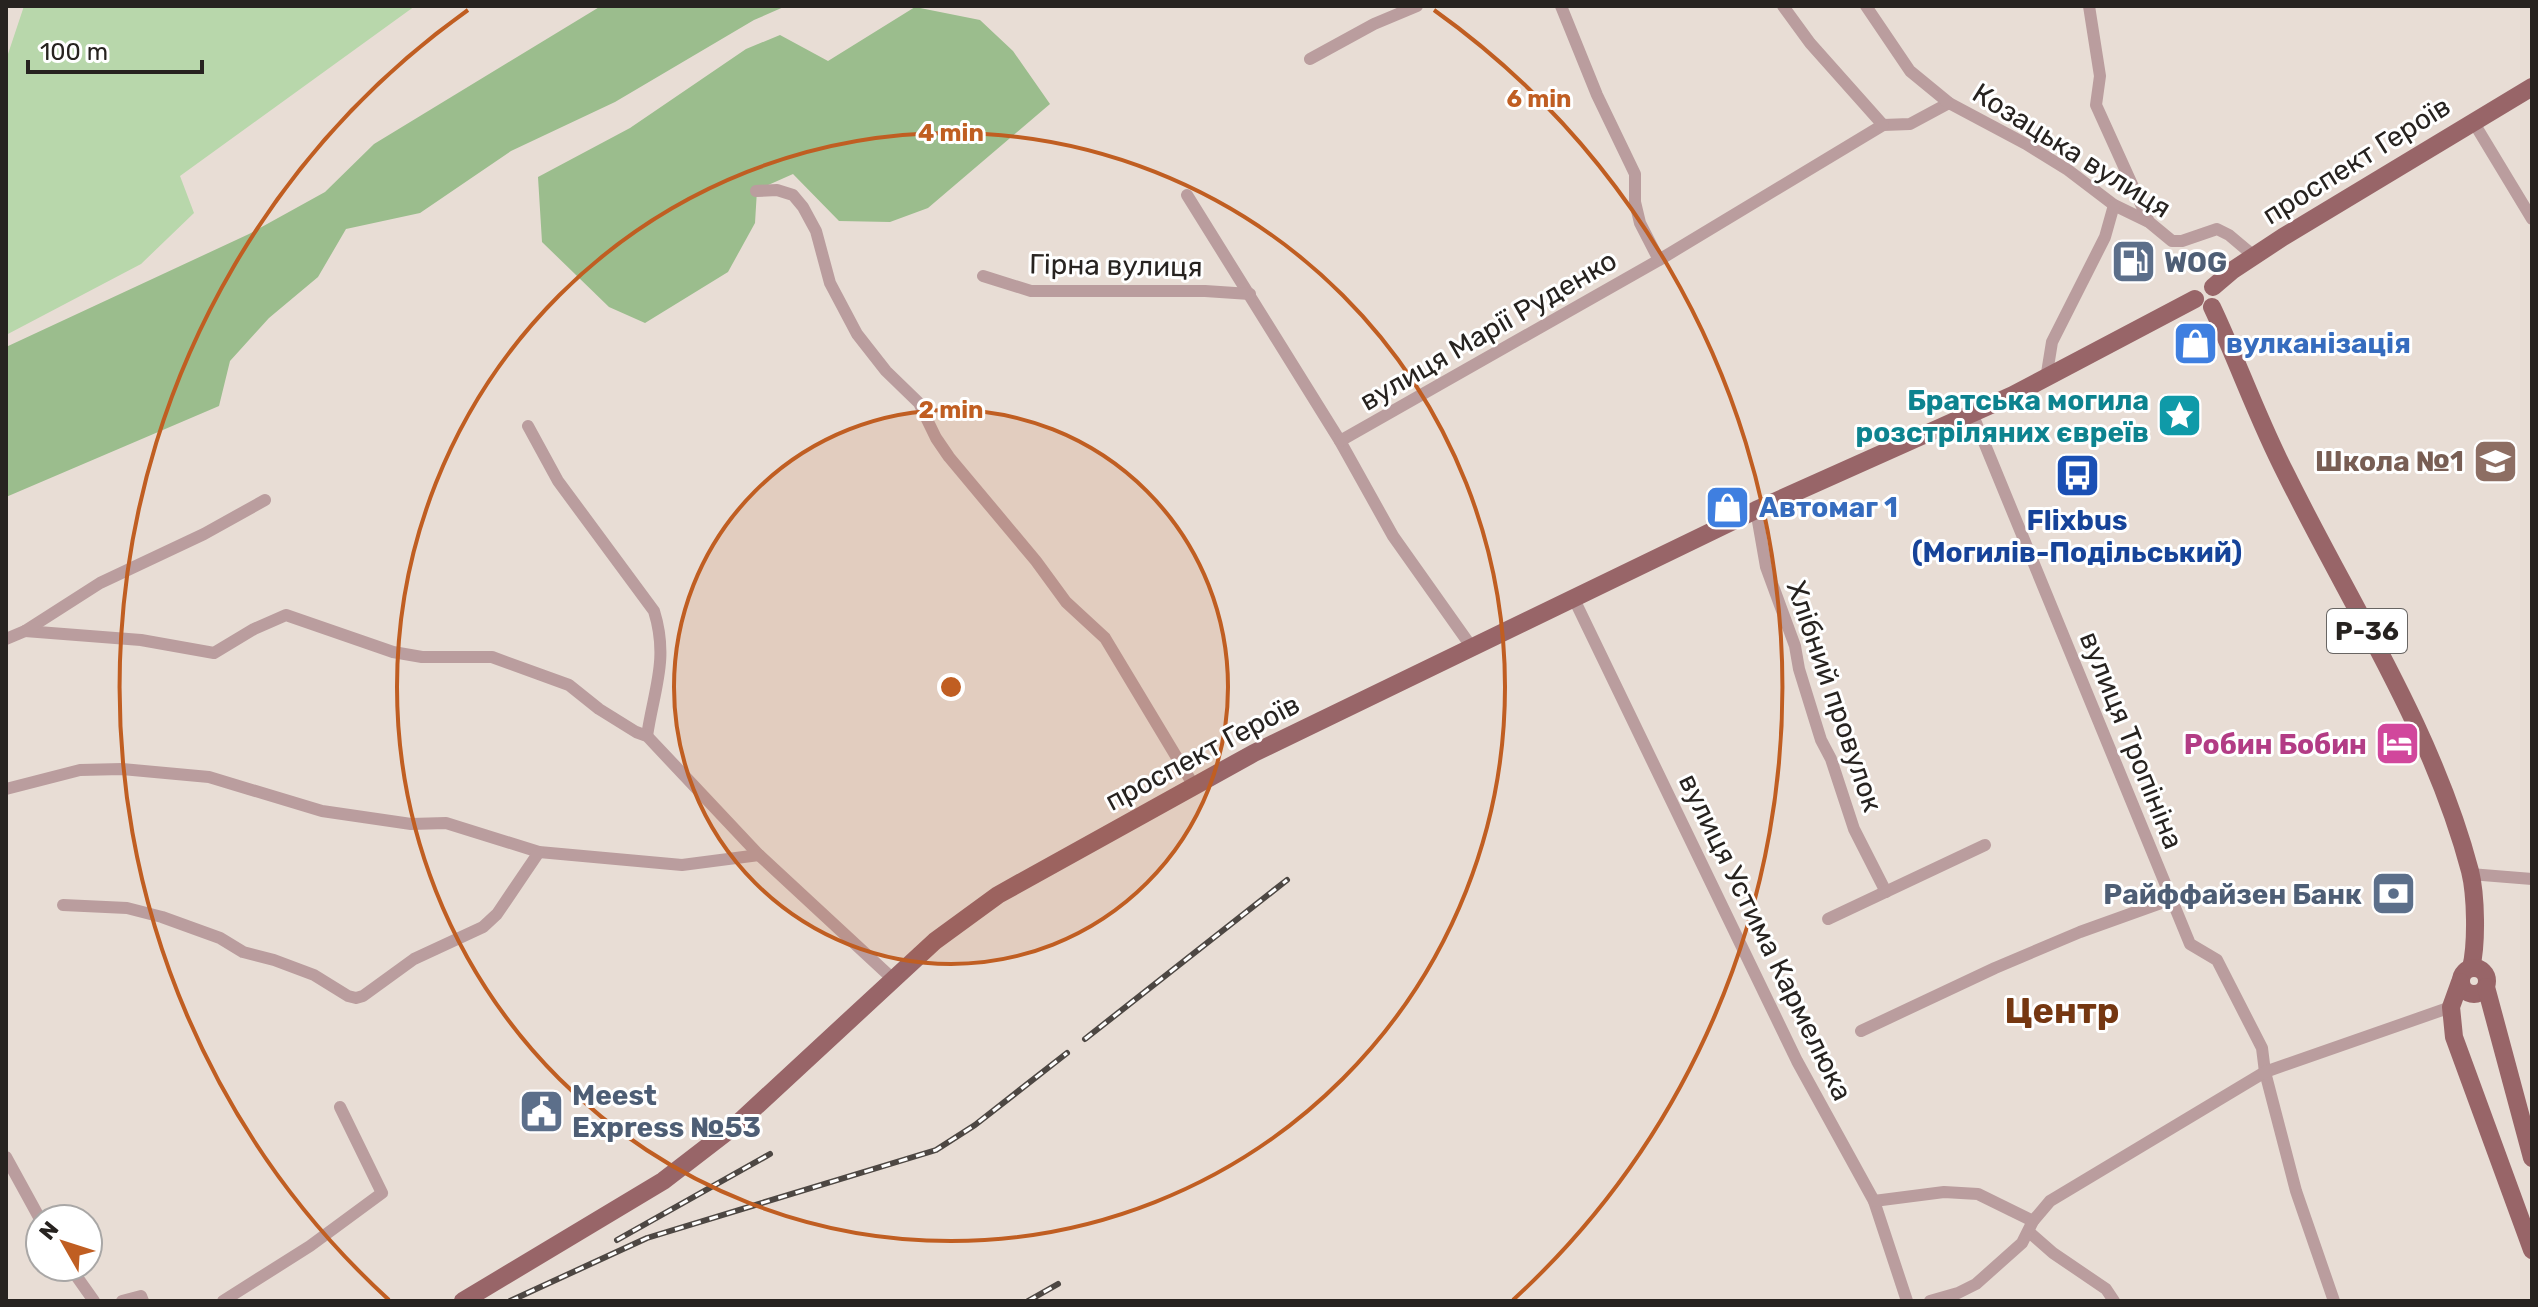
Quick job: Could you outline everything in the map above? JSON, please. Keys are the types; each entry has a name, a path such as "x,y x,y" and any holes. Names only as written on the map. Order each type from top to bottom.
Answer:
{"main road":[{"name":"проспект Героїв","path":"2210,297 2254,256 2532,87"},
{"name":"проспект Героїв","path":"463,1301 663,1181 737,1124 935,941 998,895 1254,753 1473,649 1573,597 1756,510 2046,379 2210,297 2260,262 2532,96"},
{"name":"Р-36","path":"2210,297 2283,469 2410,710 2443,792 2470,874 2475,950 2451,1007 2454,1037 2532,1250"},
{"path":"2466,975 2479,969 2486,974 2486,987 2532,1158"}],"street":[{"path":"1310,59 1374,24 1417,6"},
{"name":"вулиця Марії Руденко","path":"1561,6 1597,95 1635,174 1635,202 1640,223 1659,260"},
{"path":"1783,6 1810,43 1883,125"},
{"name":"Козацька вулиця","path":"1866,6 1910,71 1949,103 2026,144 2068,170 2114,205 2149,222 2172,241 2182,241 2217,229 2254,256"},
{"path":"2089,6 2100,76 2096,105 2149,222"},
{"name":"Козацька вулиця","path":"1883,125 1910,124 1949,103"},
{"name":"вулиця Марії Руденко","path":"1340,441 1659,260 1883,125"},
{"path":"2477,128 2532,219"},
{"path":"756,191 777,190 793,195 803,207 816,231 830,283 857,334 886,371 919,403 949,457 1066,602 1105,638 1194,786"},
{"path":"1187,195 1340,441 1393,536 1473,649"},
{"path":"2046,379 2052,342 2105,237 2114,205"},
{"name":"Гірна вулиця","path":"983,276 1031,291 1250,294"},
{"name":"вулиця Тропініна","path":"1972,413 2190,944 2217,960 2262,1048 2265,1072 2296,1191 2334,1301"},
{"path":"528,426 558,481 654,611 661,633 661,669 647,736"},
{"path":"6,639 25,631 100,583 204,534 265,500"},
{"name":"Хлібний провулок","path":"1756,510 1766,567 1795,646 1813,716 1854,829 1886,892"},
{"name":"вулиця Устима Кармелюка","path":"1573,597 1797,1061 1874,1201 1907,1301"},
{"path":"25,631 141,640 214,653 254,629 286,615 393,652 422,657 492,657 569,685 599,709 647,736 759,855 894,980"},
{"path":"6,789 80,770 122,769 209,777 322,811 411,824 446,823 539,852 682,865 759,855"},
{"path":"1828,919 1985,845"},
{"path":"63,905 127,908 162,917 220,938 243,952 314,975 341,993 356,998 414,959 483,927 497,914 539,852"},
{"path":"2470,874 2532,879"},
{"path":"1861,1031 1995,968 2080,932 2172,899"},
{"path":"1930,1301 1976,1284 2022,1243 2050,1201 2265,1072 2451,1007"},
{"path":"223,1301 310,1246 382,1193 340,1107"},
{"path":"6,1157 31,1203"},
{"path":"1874,1201 1944,1192 1978,1194 2031,1227 2053,1253 2106,1289 2114,1301"},
{"path":"81,1283 94,1301"},
{"path":"122,1301 141,1296 143,1301"}],"green space":[{"path":"24,6 415,6 180,176 194,213 141,264 6,335 6,60"},
{"path":"601,6 786,6 754,20 615,102 511,151 420,213 346,229 318,277 269,318 230,361 219,406 6,497 6,347 249,234 325,192 374,144"},
{"path":"915,7 980,20 1013,51 1050,104 928,208 890,222 839,221 793,174 757,190 755,223 728,272 645,323 609,307 542,242 538,177 630,128 746,49 780,35 828,61"}],"railway":[{"path":"1085,1039 1287,880"},
{"path":"510,1301 647,1238 936,1150 975,1125 1067,1053"},
{"path":"617,1240 770,1154"},
{"path":"1028,1301 1058,1284"}],"place":[{"name":"WOG","path":"2133,262"},
{"name":"вулканізація","path":"2195,343"},
{"name":"Братська могила розстріляних євреїв","path":"2180,416"},
{"name":"Школа №1","path":"2495,461"},
{"name":"Flixbus (Могилів-Подільський)","path":"2077,475"},
{"name":"Автомаг 1","path":"1728,507"},
{"name":"Робин Бобин","path":"2398,744"},
{"name":"Райффайзен Банк","path":"2393,894"},
{"name":"Meest Express №53","path":"541,1111"}],"district":[{"name":"Центр","path":"2062,1010"}]}
